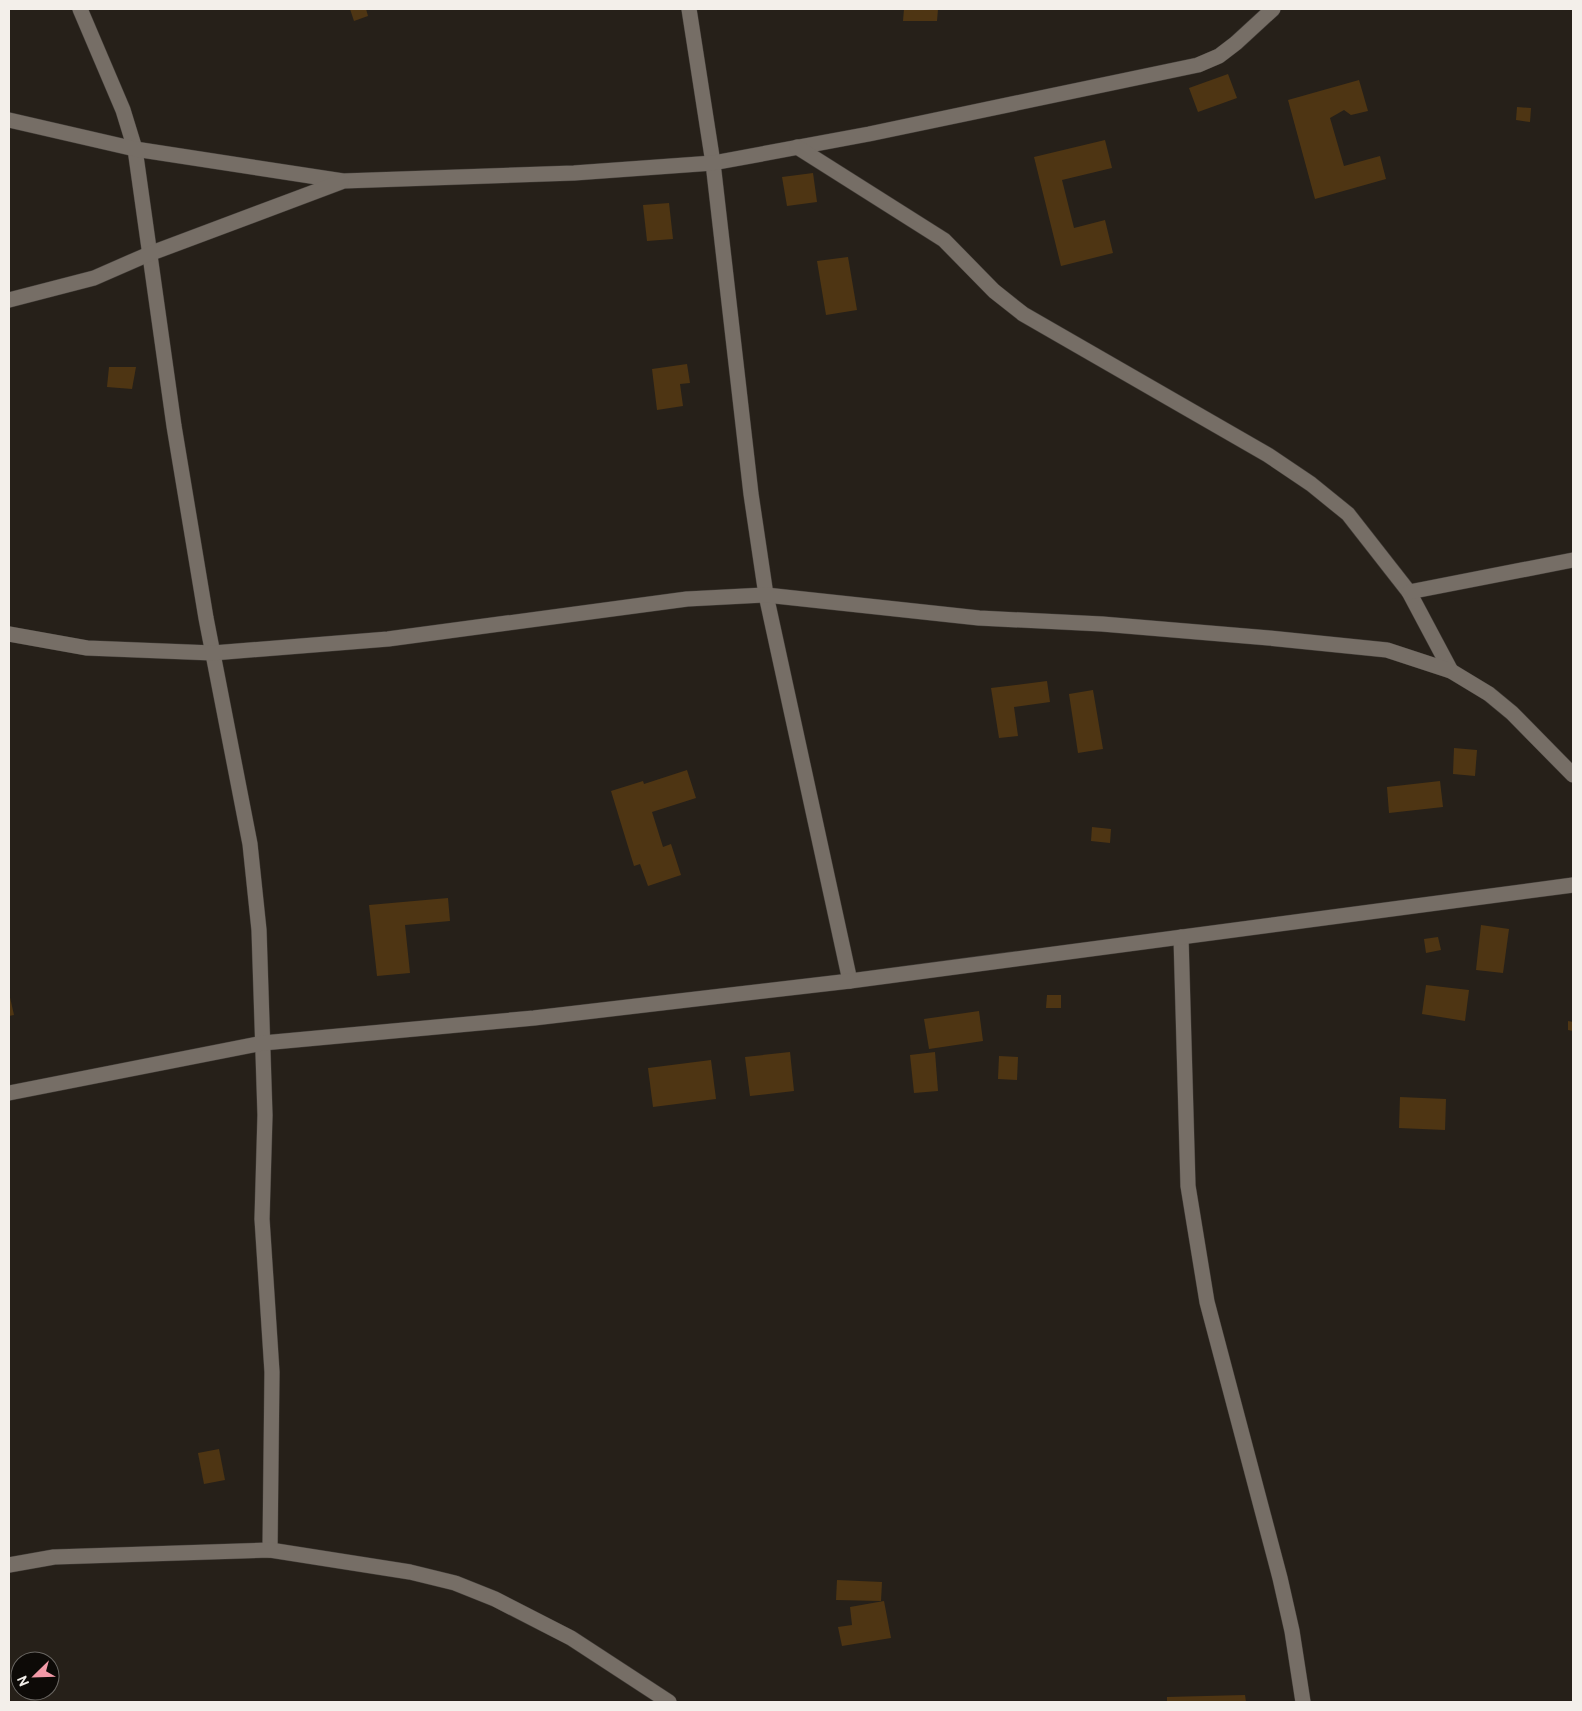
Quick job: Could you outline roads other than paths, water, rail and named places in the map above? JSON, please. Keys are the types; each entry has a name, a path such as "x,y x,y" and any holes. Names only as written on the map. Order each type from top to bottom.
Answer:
{"street":[{"path":"80,9 123,110 135,149 174,426 213,653 250,844 259,930 263,1043 262,1219 272,1372 270,1550"},
{"path":"689,9 713,162 750,494 766,595 850,980"},
{"path":"9,120 135,149 342,182 574,173 713,162 1107,85 1198,64 1219,56 1273,9"},
{"path":"797,147 944,240 967,260 994,291 1023,314 1236,436 1311,484 1348,514 1409,592 1451,672"},
{"path":"9,300 94,278 149,254 342,182"},
{"path":"1409,592 1573,560"},
{"path":"9,634 87,648 213,653 388,639 687,599 766,595 979,618 1102,624 1388,650 1451,672 1497,700 1573,775"},
{"path":"9,1093 53,1086 263,1043 534,1018 850,980 1573,885"},
{"path":"1181,937 1188,1186 1193,1223 1207,1302 1280,1578 1292,1631 1303,1702"},
{"path":"9,1565 54,1557 270,1550 410,1572 455,1583 495,1600 571,1638 669,1702"}]}
